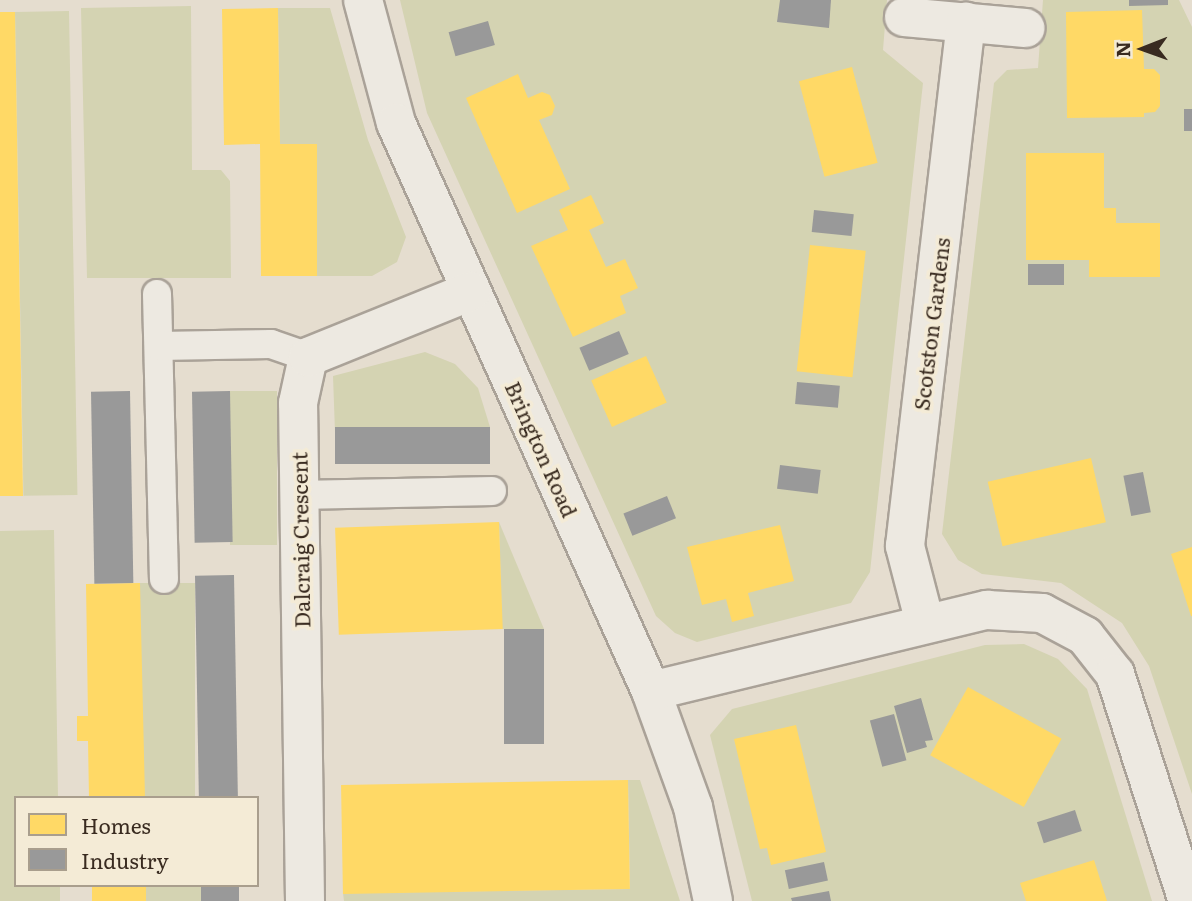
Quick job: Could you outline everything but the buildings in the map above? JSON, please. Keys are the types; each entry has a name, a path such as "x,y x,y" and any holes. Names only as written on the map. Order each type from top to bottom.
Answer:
{"street":[{"name":"Brington Road","path":"363,0 396,123 651,691 693,807 713,901"},
{"path":"904,17 1026,28"},
{"name":"Scotston Gardens","path":"925,623 905,546 966,22"},
{"path":"308,357 471,291"},
{"name":"Dalcraig Crescent","path":"305,901 298,404 308,357"},
{"path":"651,691 987,610 1042,614 1085,636 1115,674 1188,901"}],"lane":[{"path":"158,294 164,579"},
{"path":"159,346 271,344 308,357"},
{"path":"300,495 492,491"}],"green space":[{"path":"400,0 887,0 883,50 923,83 870,572 851,603 697,642 675,633 656,616 427,113"},
{"path":"1043,0 1179,0 1192,27 1192,794 1149,666 1122,623 1061,583 982,574 958,560 942,534 994,83 1007,70 1038,68"},
{"path":"191,6 192,170 221,170 230,181 231,278 87,278 81,8"},
{"path":"278,8 330,8 368,140 406,237 397,262 372,276 317,276 317,144 280,144"},
{"path":"69,11 77,495 23,496 15,12"},
{"path":"425,352 455,364 478,388 490,427 335,432 333,376"},
{"path":"230,391 277,391 277,545 230,545"},
{"path":"499,522 544,629 502,629"},
{"path":"54,530 58,796 14,796 14,887 60,887 60,901 0,901 0,531"},
{"path":"140,583 195,583 195,796 140,796"},
{"path":"1024,644 1058,659 1087,689 1152,901 752,901 710,735 732,709 985,645"},
{"path":"628,780 640,780 680,901 344,901 343,893 630,889"},
{"path":"146,887 201,887 201,901 146,901"}]}
